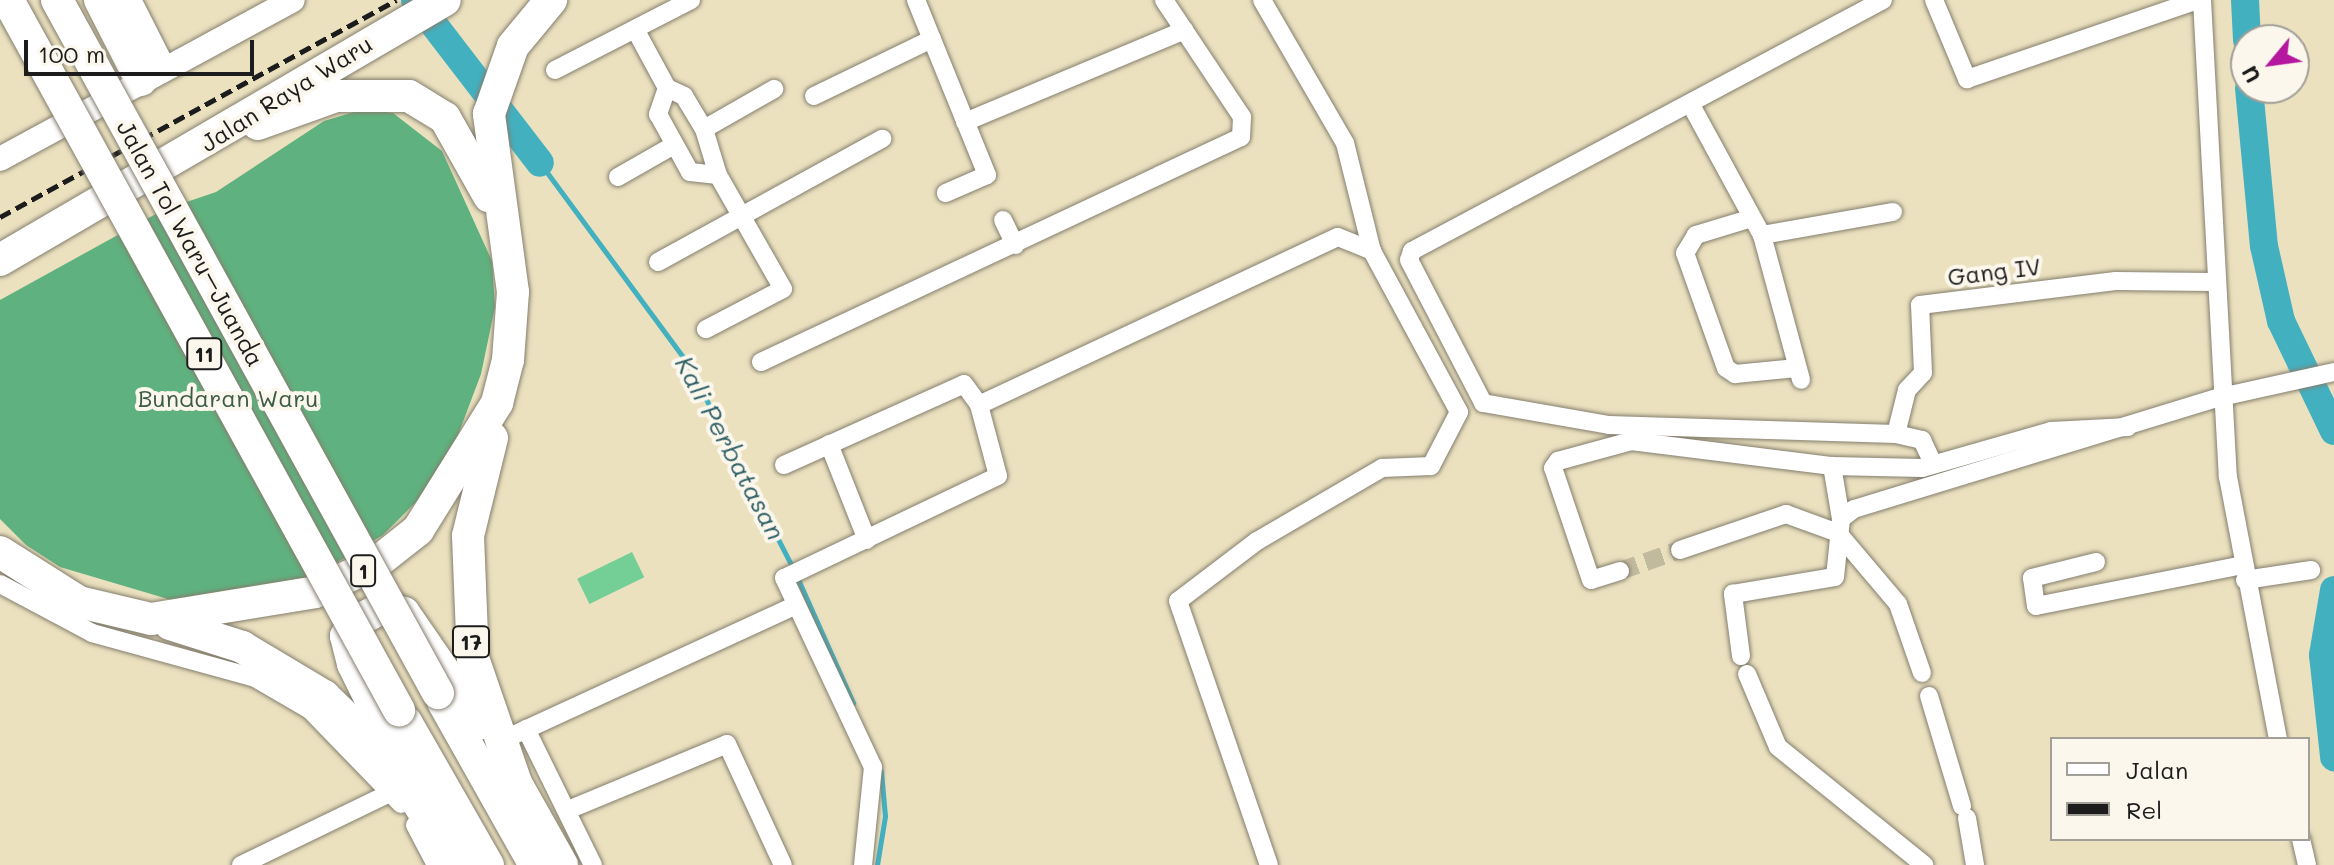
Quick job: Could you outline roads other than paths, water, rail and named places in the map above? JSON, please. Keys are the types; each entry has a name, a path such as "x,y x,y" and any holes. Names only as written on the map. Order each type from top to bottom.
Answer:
{"highway":[{"name":"Jalan Tol Waru–Juanda","path":"8,0 399,710 488,865"},
{"name":"Jalan Tol Waru–Juanda","path":"57,0 535,865"},
{"path":"100,0 152,74"},
{"name":"Jalan Raya Waru","path":"1,260 210,142 399,24 445,0"},
{"name":"1","path":"0,552 49,588 143,618 289,599 375,564 418,530 497,403 515,326 489,114 513,46 551,0"},
{"path":"210,142 336,96 409,96 430,104 461,139 506,249"},
{"name":"17","path":"497,403 466,577 473,658 516,783 562,865"},
{"path":"404,794 347,648 353,623 384,607 415,623 516,783"},
{"path":"143,618 167,649"},
{"path":"143,618 242,647 314,690 361,728 404,794 457,865"}],"street":[{"path":"129,0 152,74"},
{"path":"0,159 293,0"},
{"path":"555,70 691,0"},
{"path":"761,362 1241,137 1242,117 1164,0"},
{"path":"1262,0 1345,143 1372,251 1459,412 1437,460 1424,469 1382,468 1257,541 1178,601 1269,865"},
{"path":"1883,0 1409,253 1437,321 1483,403 1609,425 1896,434 1922,440 1933,464"},
{"path":"1934,0 1967,79 2200,0 2212,282 2221,397 2244,573 2278,737"},
{"path":"922,2 932,39 987,175 946,193"},
{"path":"635,29 667,88 684,96 704,129 718,175 783,289 706,329"},
{"path":"965,122 1185,30"},
{"path":"814,96 932,39"},
{"path":"667,88 658,114 674,145 690,172 718,175"},
{"path":"704,129 774,89"},
{"path":"1691,105 1762,235 1799,374 1735,374 1726,368 1685,253 1696,235 1752,218"},
{"path":"658,262 741,213 882,139"},
{"path":"618,177 674,145"},
{"path":"1762,235 1893,212"},
{"path":"1003,220 1015,245"},
{"path":"979,405 1338,237 1372,251"},
{"name":"Gang IV","path":"1896,434 1907,390 1923,373 1920,305 2116,281 2212,282"},
{"path":"1413,330 1437,321"},
{"path":"1839,526 1854,509 2221,397 2330,373"},
{"path":"784,465 961,385 979,405 996,480 784,578 875,776 863,865"},
{"path":"1620,571 1591,580 1553,468 1558,461 1631,441 1832,466 1933,464 2051,431 2128,427"},
{"path":"829,444 867,540"},
{"path":"1832,466 1839,526 1835,577 1733,594 1744,665 1774,741 1924,865"},
{"path":"1680,550 1786,514 1839,526 1898,604 1922,673"},
{"path":"2096,562 2032,578 2036,606 2244,573 2311,570"},
{"path":"0,584 92,633 167,649 255,678 344,741 404,794 436,865"},
{"path":"593,865 568,810 521,731 796,605"},
{"path":"1929,696 1965,812 1975,865"},
{"path":"568,810 727,744 783,865"},
{"path":"241,865 404,794"},
{"path":"2301,841 2307,865"}],"waterway":[{"name":"Kali Perbatasan","path":"415,0 540,163"},
{"path":"2245,0 2246,24"},
{"path":"2251,104 2264,246 2281,321 2334,431"},
{"name":"Kali Perbatasan","path":"540,163 688,364 793,568"},
{"name":"Kali Perbatasan","path":"797,577 853,703"},
{"path":"2334,590 2323,655 2334,757"},
{"name":"Kali Perbatasan","path":"877,865 885,816 881,771"}],"tunnel":[{"path":"1620,571 1680,550"}],"railway":[{"path":"0,217 396,0"}],"park label":[{"name":"Bundaran Waru","path":"228,398"}]}
